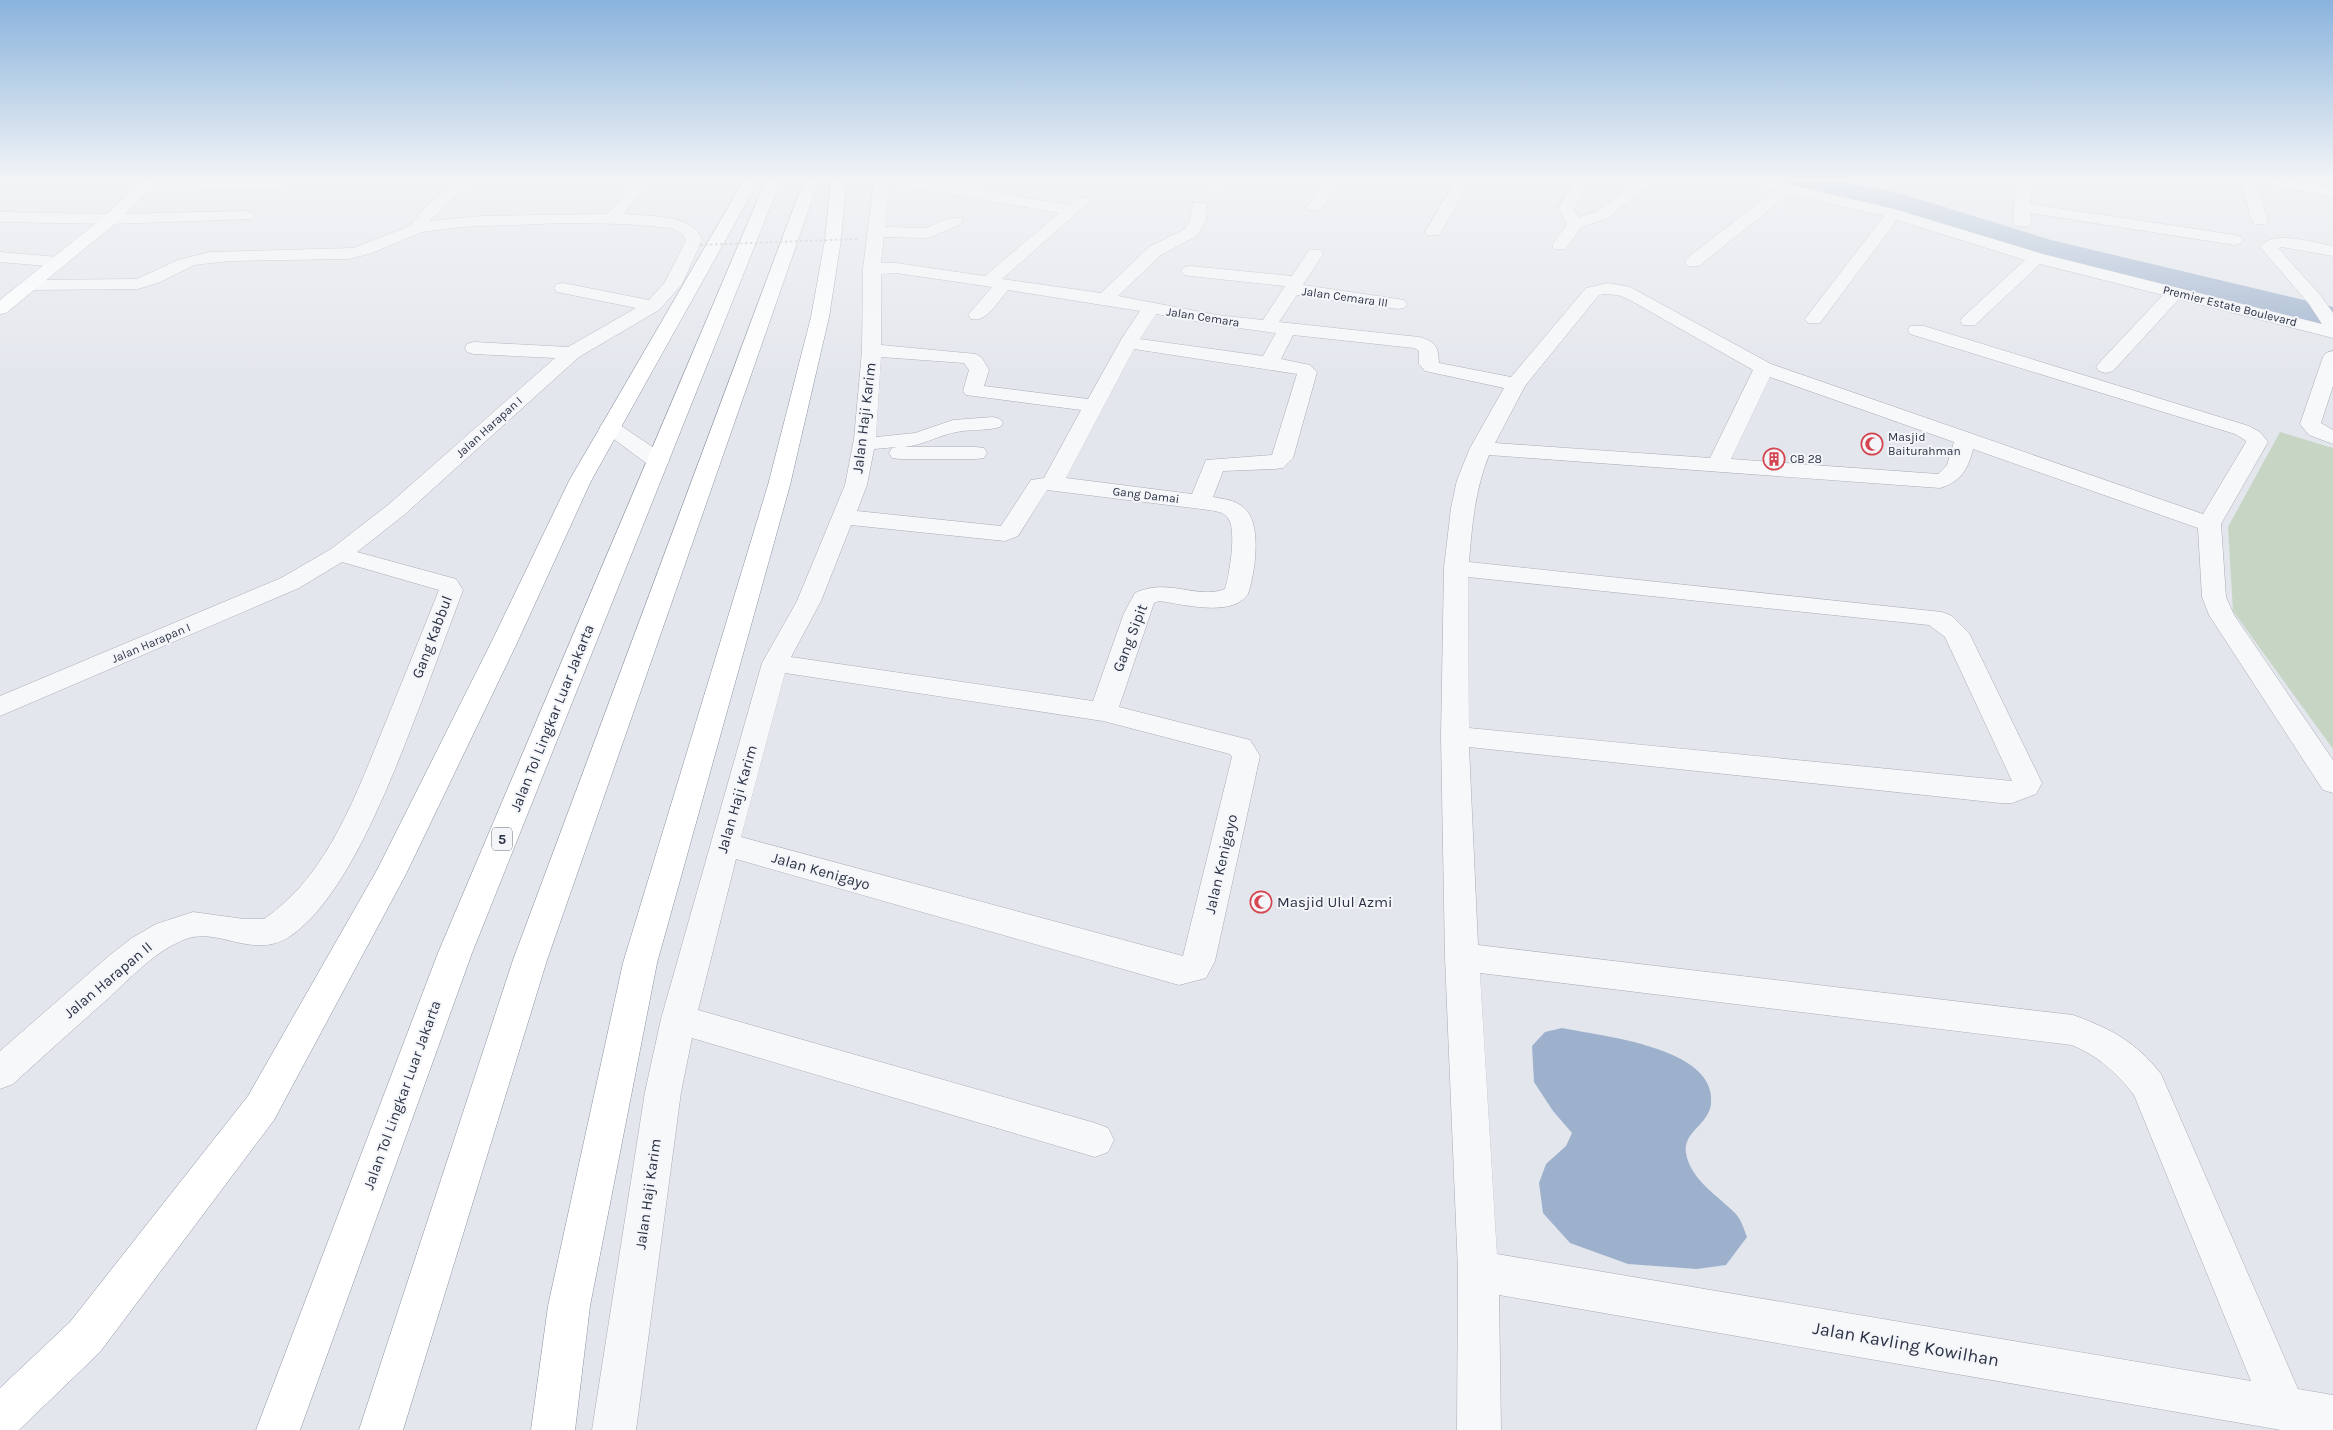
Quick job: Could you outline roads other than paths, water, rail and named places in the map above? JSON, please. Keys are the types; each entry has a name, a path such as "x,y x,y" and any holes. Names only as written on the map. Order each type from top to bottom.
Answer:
{"main road":[{"path":"0,309 77,247"},
{"path":"0,1418 85,1337 261,1108 390,874 504,643 580,481 714,247"},
{"name":"Jalan Tol Lingkar Luar Jakarta","path":"278,1430 455,953 746,247"},
{"path":"381,1430 530,960 788,247"},
{"path":"553,1430 569,1306 640,964 779,485 820,317 832,247"}],"street":[{"path":"31,285 138,284 154,280 182,264 207,258 348,254 370,247"},
{"name":"Jalan Harapan I","path":"0,707 290,583 339,554 396,510 572,353 653,306 672,284 691,247"},
{"name":"Jalan Haji Karim","path":"614,1430 663,1092 678,1019 724,844 776,663 809,601 856,485 863,448 872,351 872,269 875,247"},
{"path":"977,315 996,283 1033,247"},
{"path":"1105,299 1155,252 1165,247"},
{"path":"1693,262 1712,247"},
{"path":"1814,319 1869,247"},
{"name":"Premier Estate Boulevard","path":"2000,247 2036,258 2175,292 2332,327"},
{"path":"2268,247 2315,300 2332,327"},
{"path":"2309,247 2333,251"},
{"name":"Jalan Cemara III","path":"1278,328 1295,286 1315,254"},
{"path":"0,257 59,262"},
{"path":"1969,321 2036,258"},
{"name":"Jalan Cemara","path":"872,269 896,268 1105,299 1278,328 1419,343 1429,349 1428,364 1432,367 1516,384"},
{"path":"1190,270 1295,286"},
{"name":"Jalan Cemara III","path":"1295,286 1398,304"},
{"path":"563,288 653,306"},
{"path":"1479,1430 1478,1271 1462,957 1455,736 1456,568 1462,508 1468,480 1481,448 1516,384 1592,292 1600,289 1617,290 1634,294 1764,368 2209,524"},
{"path":"2106,367 2175,292"},
{"path":"844,517 1006,534 1010,531 1039,485 1052,483 1151,308"},
{"path":"1130,343 1269,363 1278,328"},
{"path":"1917,330 2250,434 2257,442 2209,524 2214,598 2222,615 2333,783"},
{"path":"474,348 572,353"},
{"path":"872,351 969,358 975,362 979,370 973,390 978,393 1095,406"},
{"path":"2333,357 2310,424 2316,431 2333,438"},
{"name":"Gang Damai","path":"1052,483 1200,502 1214,465 1275,463 1282,458 1307,372 1303,369 1269,363"},
{"path":"1717,466 1764,368"},
{"path":"863,448 918,439 953,426 992,423"},
{"path":"610,427 658,461"},
{"path":"1481,448 1940,481 1952,477 1956,472 1965,440"},
{"path":"863,448 976,453"},
{"name":"Gang Sipit","path":"1103,712 1137,613 1144,598 1158,593 1218,601 1236,594 1240,585 1243,532 1241,518 1229,509 1200,502"},
{"name":"Gang Kabbul","path":"339,554 446,584 451,590 370,796"},
{"path":"1455,736 2000,792 2019,790 2026,787 2027,783 1956,633 1943,622 1933,618 1456,568"},
{"name":"Jalan Kenigayo","path":"724,844 1179,971 1194,968 1198,961 1246,754 1235,745 1103,712 776,663"},
{"name":"Jalan Harapan II","path":"0,1073 145,944 182,926 206,923 246,932 264,933 276,929 301,906 326,875 370,796"},
{"path":"1462,957 2073,1030 2094,1038 2115,1050 2133,1065 2148,1085 2284,1408"},
{"path":"678,1019 1095,1140"},
{"name":"Jalan Kavling Kowilhan","path":"1478,1271 2333,1417"}],"water":[{"path":"1562,1028 1628,1041 1677,1057 1696,1069 1708,1085 1711,1104 1709,1112 1688,1139 1686,1153 1693,1171 1737,1215 1747,1237 1726,1265 1697,1269 1628,1264 1570,1243 1543,1213 1539,1183 1546,1164 1566,1146 1572,1133 1553,1111 1534,1082 1532,1046 1545,1032"}],"waterway":[{"path":"2037,247 2333,318"}],"place":[{"name":"Masjid Baiturahman","path":"1872,444"},
{"name":"CB 28","path":"1774,459"},
{"name":"Masjid Ulul Azmi","path":"1261,902"}]}
